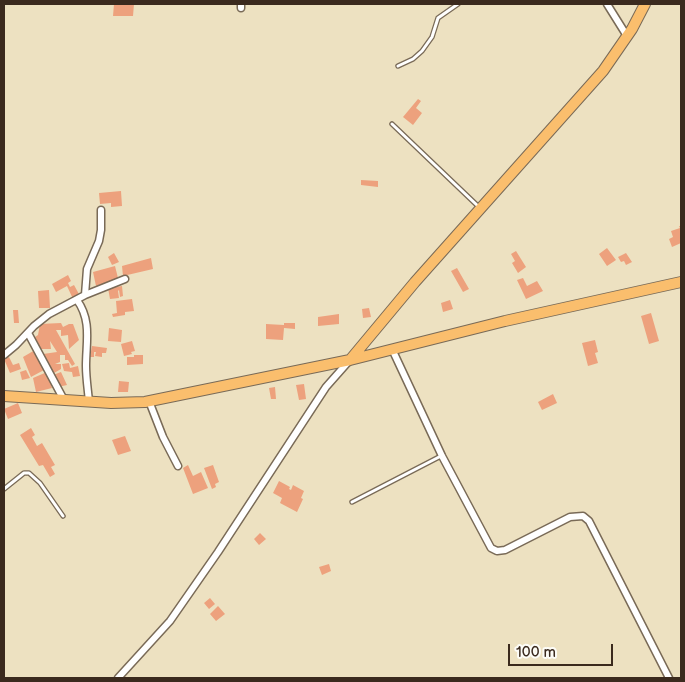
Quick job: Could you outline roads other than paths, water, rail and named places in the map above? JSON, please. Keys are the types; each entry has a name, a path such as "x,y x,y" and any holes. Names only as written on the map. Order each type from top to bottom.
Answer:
{"main road":[{"path":"350,360 415,282 603,71 627,36 645,4"},
{"path":"4,396 128,404 150,401 350,360 505,321 681,282"}],"street":[{"path":"608,4 627,36"},
{"path":"85,295 87,269 99,241 101,210"},
{"path":"4,355 49,314 85,295 125,279"},
{"path":"78,300 87,322 86,367 89,402"},
{"path":"28,333 64,400"},
{"path":"392,349 442,456 487,544 494,550 505,550 570,517 579,515 586,518 669,678"},
{"path":"118,678 170,621 218,552 326,387 350,360"},
{"path":"150,401 178,466"}],"lane":[{"path":"398,66 422,51 432,37 438,18 458,4"},
{"path":"392,124 481,208"},
{"path":"352,502 442,456"},
{"path":"4,489 24,473 31,474 50,496 63,516"}]}
